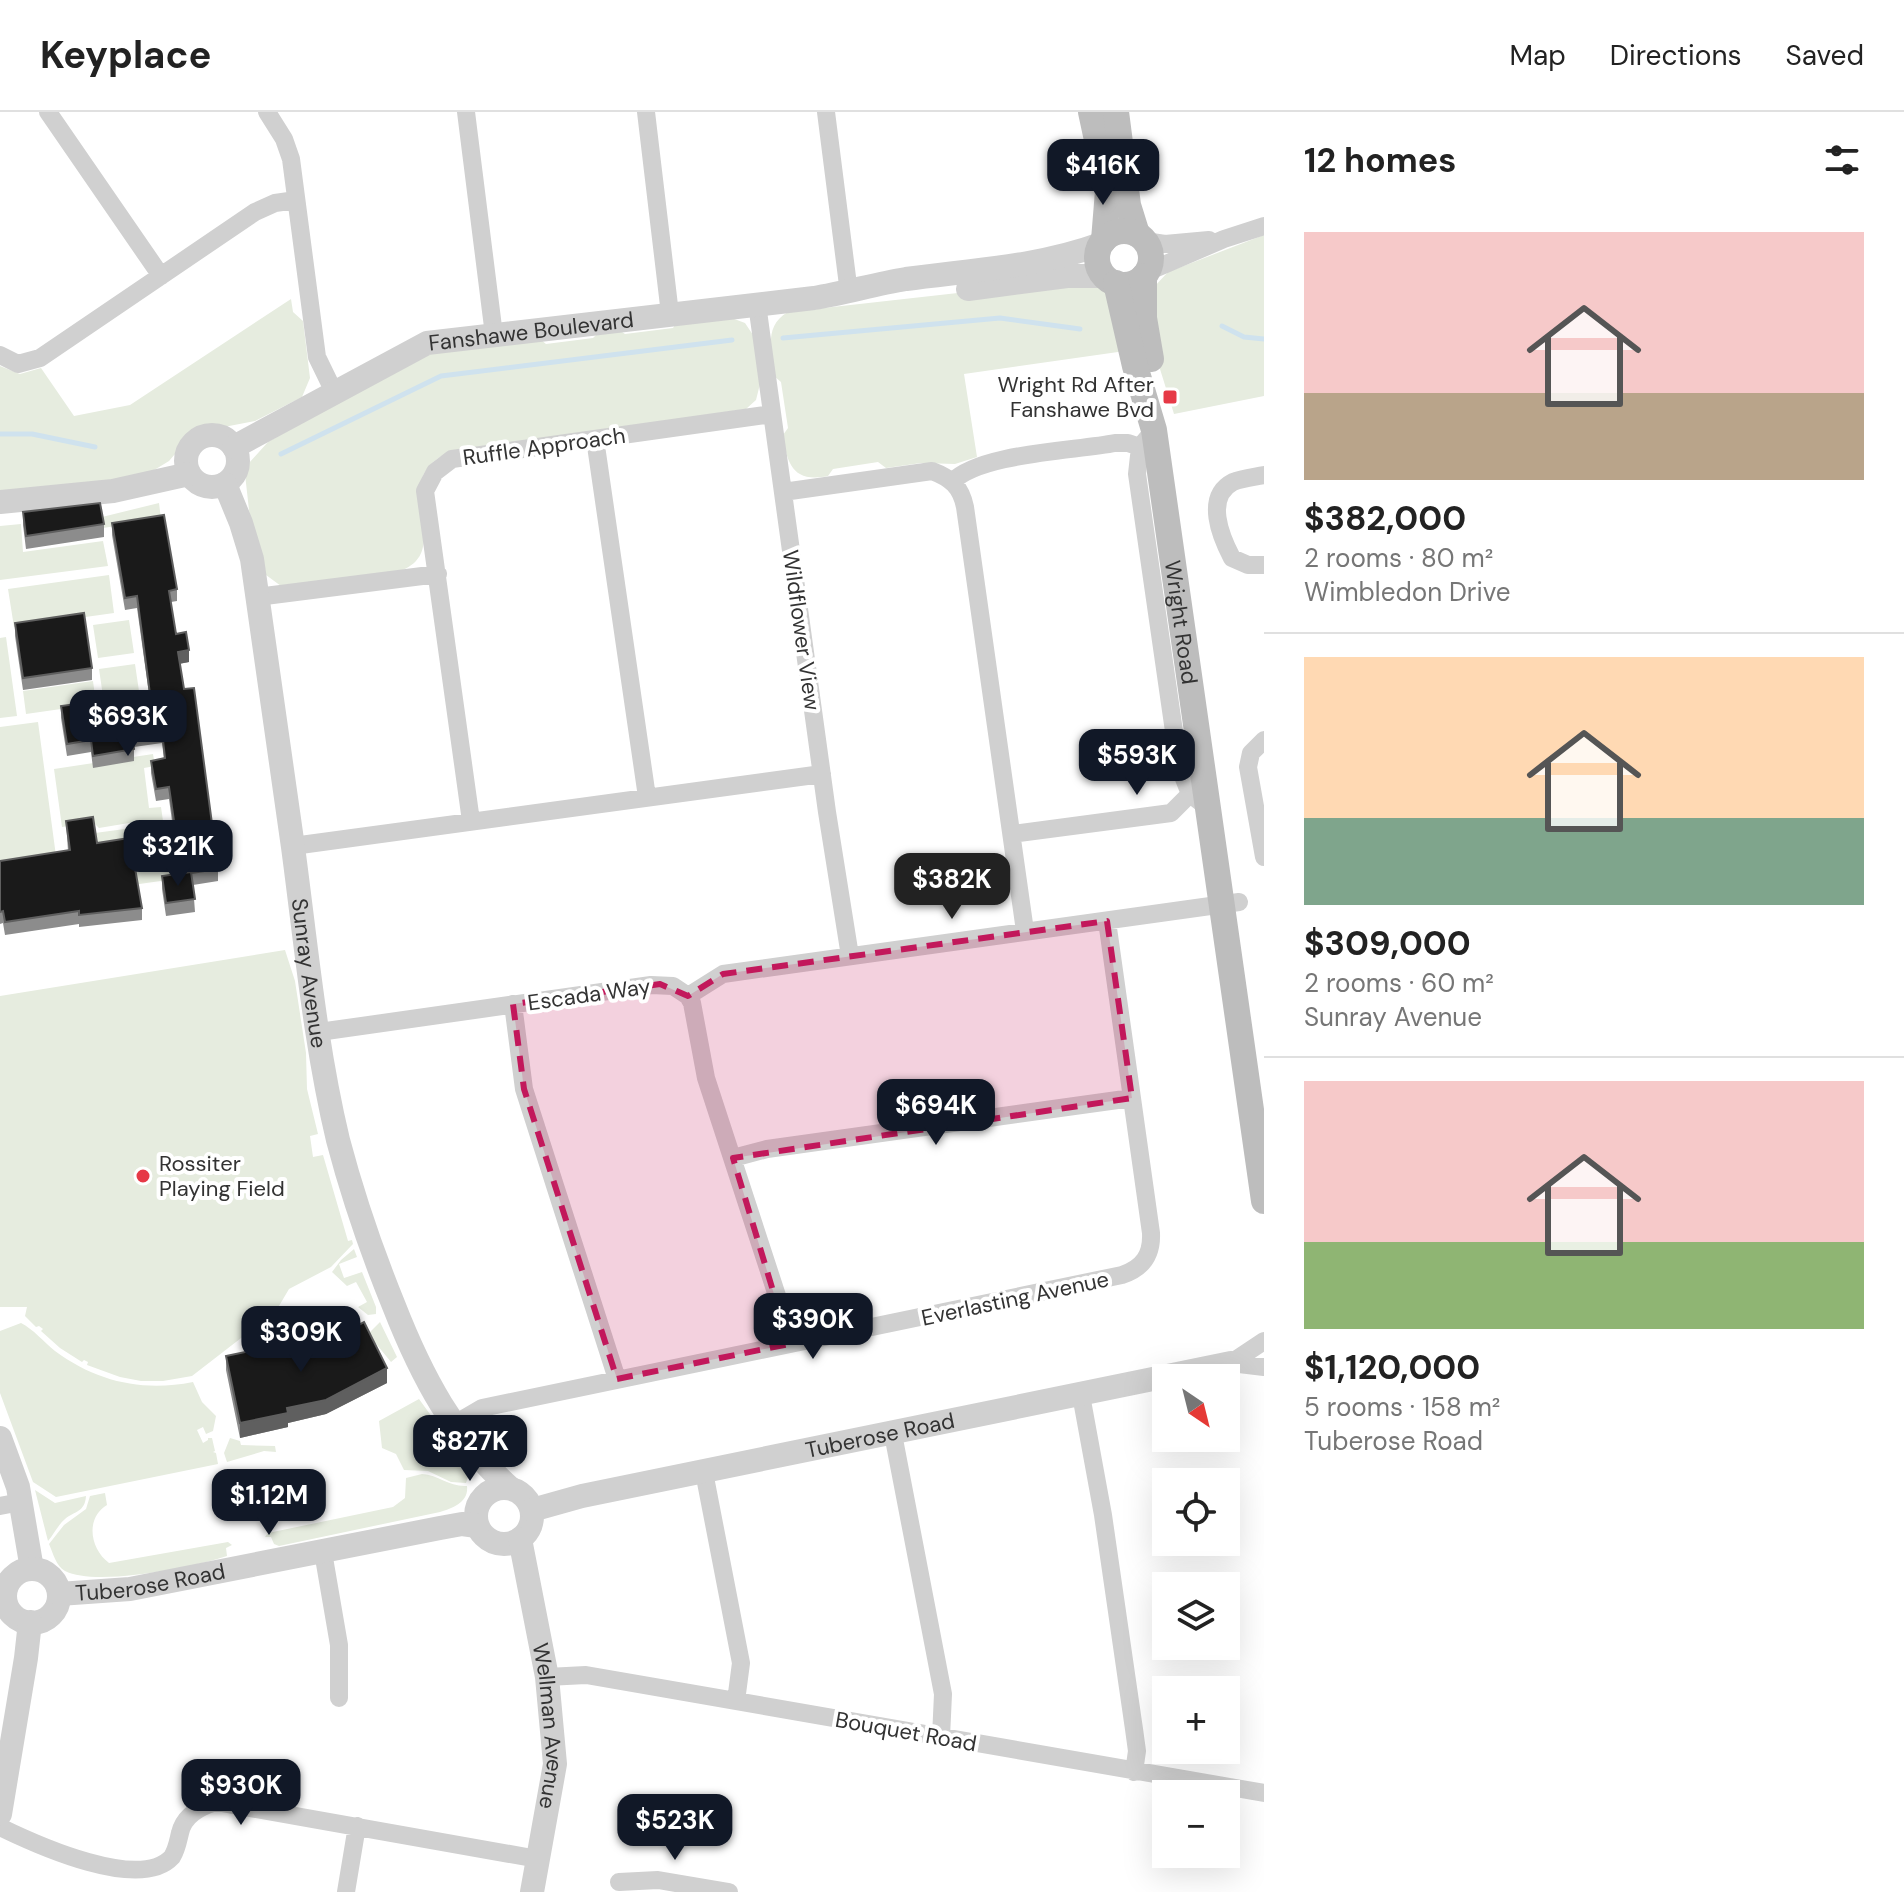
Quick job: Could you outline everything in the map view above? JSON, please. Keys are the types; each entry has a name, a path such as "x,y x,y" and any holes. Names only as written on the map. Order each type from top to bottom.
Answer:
{"main road":[{"path":"1091,112 1108,191 1097,260 1110,280 1134,283 1145,274 1150,257 1128,205 1116,112"},
{"path":"1102,242 1119,231 1141,238"},
{"name":"Wright Road","path":"1145,274 1147,343 1176,452 1264,1201"},
{"name":"Wright Road","path":"1110,280 1135,366 1199,801 1231,903 1264,1089"}],"street":[{"path":"48,112 161,276"},
{"path":"267,112 288,147 317,357 334,392"},
{"path":"466,112 494,335"},
{"path":"646,112 670,314"},
{"path":"826,112 852,292"},
{"path":"0,355 18,364 40,358 255,212 275,203 296,200"},
{"path":"1145,274 1224,239 1264,226"},
{"path":"1141,238 1165,244 1224,239"},
{"name":"Fanshawe Boulevard","path":"234,447 427,343 852,292 903,280 1045,261 1102,242"},
{"name":"Fanshawe Boulevard","path":"852,292 889,297 1067,276 1110,280"},
{"name":"Wildflower View","path":"757,304 850,956"},
{"name":"Ruffle Approach","path":"471,821 425,491 438,469 452,459 772,414"},
{"path":"214,435 229,441 234,447 238,463 236,471 225,484 209,488 189,474 188,451 198,439 214,435"},
{"path":"595,439 647,797"},
{"path":"952,482 975,466 1147,439"},
{"path":"783,492 923,471 941,474 952,482 965,502 1025,931"},
{"path":"0,502 113,491 189,474"},
{"path":"1264,475 1229,484 1221,493 1217,509 1218,526 1232,558 1248,565 1264,565"},
{"name":"Sunray Avenue","path":"225,484 247,541 257,597 319,1032 338,1137 362,1221 414,1356 459,1433 484,1496"},
{"path":"257,597 438,574"},
{"path":"1264,740 1251,753 1248,767 1264,857"},
{"path":"293,846 822,774"},
{"path":"1012,834 1171,813 1199,801"},
{"path":"789,1344 782,1311 706,1078 694,1009 688,996 723,974 1231,903"},
{"name":"Everlasting Avenue","path":"459,1433 482,1408 1135,1270 1148,1256 1152,1244 1107,921"},
{"name":"Escada Way","path":"319,1032 660,984 673,986 688,996"},
{"path":"513,1004 528,1105 617,1379"},
{"path":"733,1158 767,1149 1132,1098"},
{"name":"Tuberose Road","path":"1231,1363 1264,1341"},
{"name":"Tuberose Road","path":"532,1510 582,1496 1231,1363 1264,1367"},
{"path":"1081,1395 1103,1515 1137,1751 1134,1772"},
{"name":"Sunray Avenue","path":"459,1433 510,1488"},
{"path":"893,1434 943,1694 941,1737"},
{"path":"0,1438 11,1504 32,1569"},
{"path":"704,1472 741,1663 736,1701"},
{"path":"500,1487 510,1488 524,1496 532,1510 530,1526 510,1541 486,1538 477,1526 476,1510 484,1496 500,1487"},
{"name":"Tuberose Road","path":"59,1594 130,1589 462,1524 477,1526"},
{"name":"Wellman Avenue","path":"510,1541 534,1607 547,1677 555,1764 532,1892"},
{"path":"323,1552 339,1645 339,1698"},
{"path":"32,1569 51,1576 59,1594 56,1608 50,1615 43,1620 30,1622 10,1611 5,1593 12,1577 32,1569"},
{"path":"0,1814 28,1651 30,1622"},
{"name":"Bouquet Road","path":"547,1677 586,1675 1264,1793"},
{"path":"0,1827 83,1865 141,1875 165,1864 177,1848 183,1823 197,1810 216,1802 538,1859"},
{"path":"346,1892 357,1826"},
{"path":"619,1882 658,1880 729,1892"}],"highlighted area":[{"path":"1107,921 1132,1098 733,1158 789,1344 617,1379 524,1089 513,1004 660,984 688,996 723,974"}],"shaded area":[{"path":"1264,235 1264,396 1174,414 1155,353 1154,287 1168,272"},
{"path":"1075,280 1105,286 1125,351 964,374 977,457 955,464 921,463 886,468 878,462 833,469 828,476 816,477 799,474 790,463 783,435 788,428 781,382 774,376 771,349 775,325 788,312"},
{"path":"291,299 293,312 303,321 310,378 302,397 255,421 198,432 169,461 134,478 0,494 0,366 20,374 41,368 74,416 130,405"},
{"path":"729,317 745,323 753,335 760,384 756,400 746,409 447,453 429,466 421,481 423,546 417,560 403,570 281,586 266,575 250,519 245,474 249,463 268,442 409,362 435,352 540,339 546,344 593,338 599,332 619,330 625,334 673,328 677,322"},
{"path":"159,503 161,519 103,528 102,517"},
{"path":"21,524 23,552 103,541 108,566 0,580 0,526"},
{"path":"109,575 114,613 14,627 8,589"},
{"path":"129,620 134,653 98,658 93,625"},
{"path":"6,637 17,716 0,718 0,638"},
{"path":"135,664 140,698 104,703 99,669"},
{"path":"93,681 96,704 26,714 23,691"},
{"path":"38,722 56,856 0,864 0,727"},
{"path":"153,754 155,766 144,768 149,808 161,807 165,835 146,840 135,822 99,828 93,822 62,827 54,769"},
{"path":"180,826 189,877 104,889 95,833 132,828 140,838 142,859 148,864 170,861"},
{"name":"Rossiter Playing Field","path":"285,950 295,981 306,1053 307,1089 318,1134 310,1136 313,1157 323,1155 348,1241 352,1240 353,1244 331,1267 289,1289 276,1311 192,1376 141,1381 87,1365 88,1362 82,1362 60,1348 41,1331 43,1329 36,1327 25,1316 27,1307 0,1307 0,996"},
{"path":"354,1249 357,1257 339,1264 344,1278 362,1272 376,1314 368,1315 358,1307 367,1302 356,1282 347,1286 332,1272 341,1260"},
{"path":"380,1322 397,1357 391,1362 368,1334"},
{"path":"21,1323 71,1362 104,1377 138,1385 193,1382 202,1402 216,1416 213,1431 206,1434 203,1427 197,1430 203,1443 212,1438 218,1464 56,1497 33,1482 0,1393 0,1331"},
{"path":"419,1399 456,1450 468,1477 466,1483 451,1482 428,1471 404,1470 396,1454 382,1448 379,1421"},
{"path":"230,1438 240,1441 241,1445 275,1446 276,1452 264,1451 227,1462 224,1453"},
{"path":"422,1474 467,1486 463,1500 440,1512 279,1546 274,1544 271,1537 265,1537 268,1533 393,1507 405,1498 406,1478"},
{"path":"35,1490 55,1503 86,1496 82,1508 63,1521 48,1541"},
{"path":"105,1493 107,1505 95,1518 93,1534 98,1550 109,1563 228,1542 232,1545 226,1548 227,1556 145,1574 99,1577 65,1571 57,1563 49,1544 64,1525 86,1509 90,1496"}],"building":[{"path":"100,503 104,524 26,536 23,512"},
{"path":"164,515 177,589 169,591 176,634 186,632 189,650 178,652 184,689 194,688 218,869 191,873 186,843 132,851 142,908 79,915 79,911 5,922 3,911 0,912 0,861 70,850 66,821 93,817 97,843 142,836 141,825 174,821 169,787 156,789 151,761 165,758 162,731 132,735 134,749 93,756 91,740 67,744 61,706 150,694 137,596 125,598 112,523"},
{"path":"84,613 92,668 23,678 15,623"},
{"path":"191,872 195,899 166,903 162,876"},
{"path":"364,1322 387,1368 326,1400 287,1408 288,1413 240,1423 226,1356 274,1346 275,1352 326,1342"}],"waterway":[{"path":"783,338 1000,318 1080,329"},
{"path":"1222,326 1244,337 1264,339"},
{"path":"281,454 441,376 732,340"},
{"path":"0,434 32,434 95,447"}],"place":[{"name":"Wright Rd After Fanshawe Bvd","path":"1170,397"},
{"name":"Rossiter Playing Field","path":"143,1176"}]}
